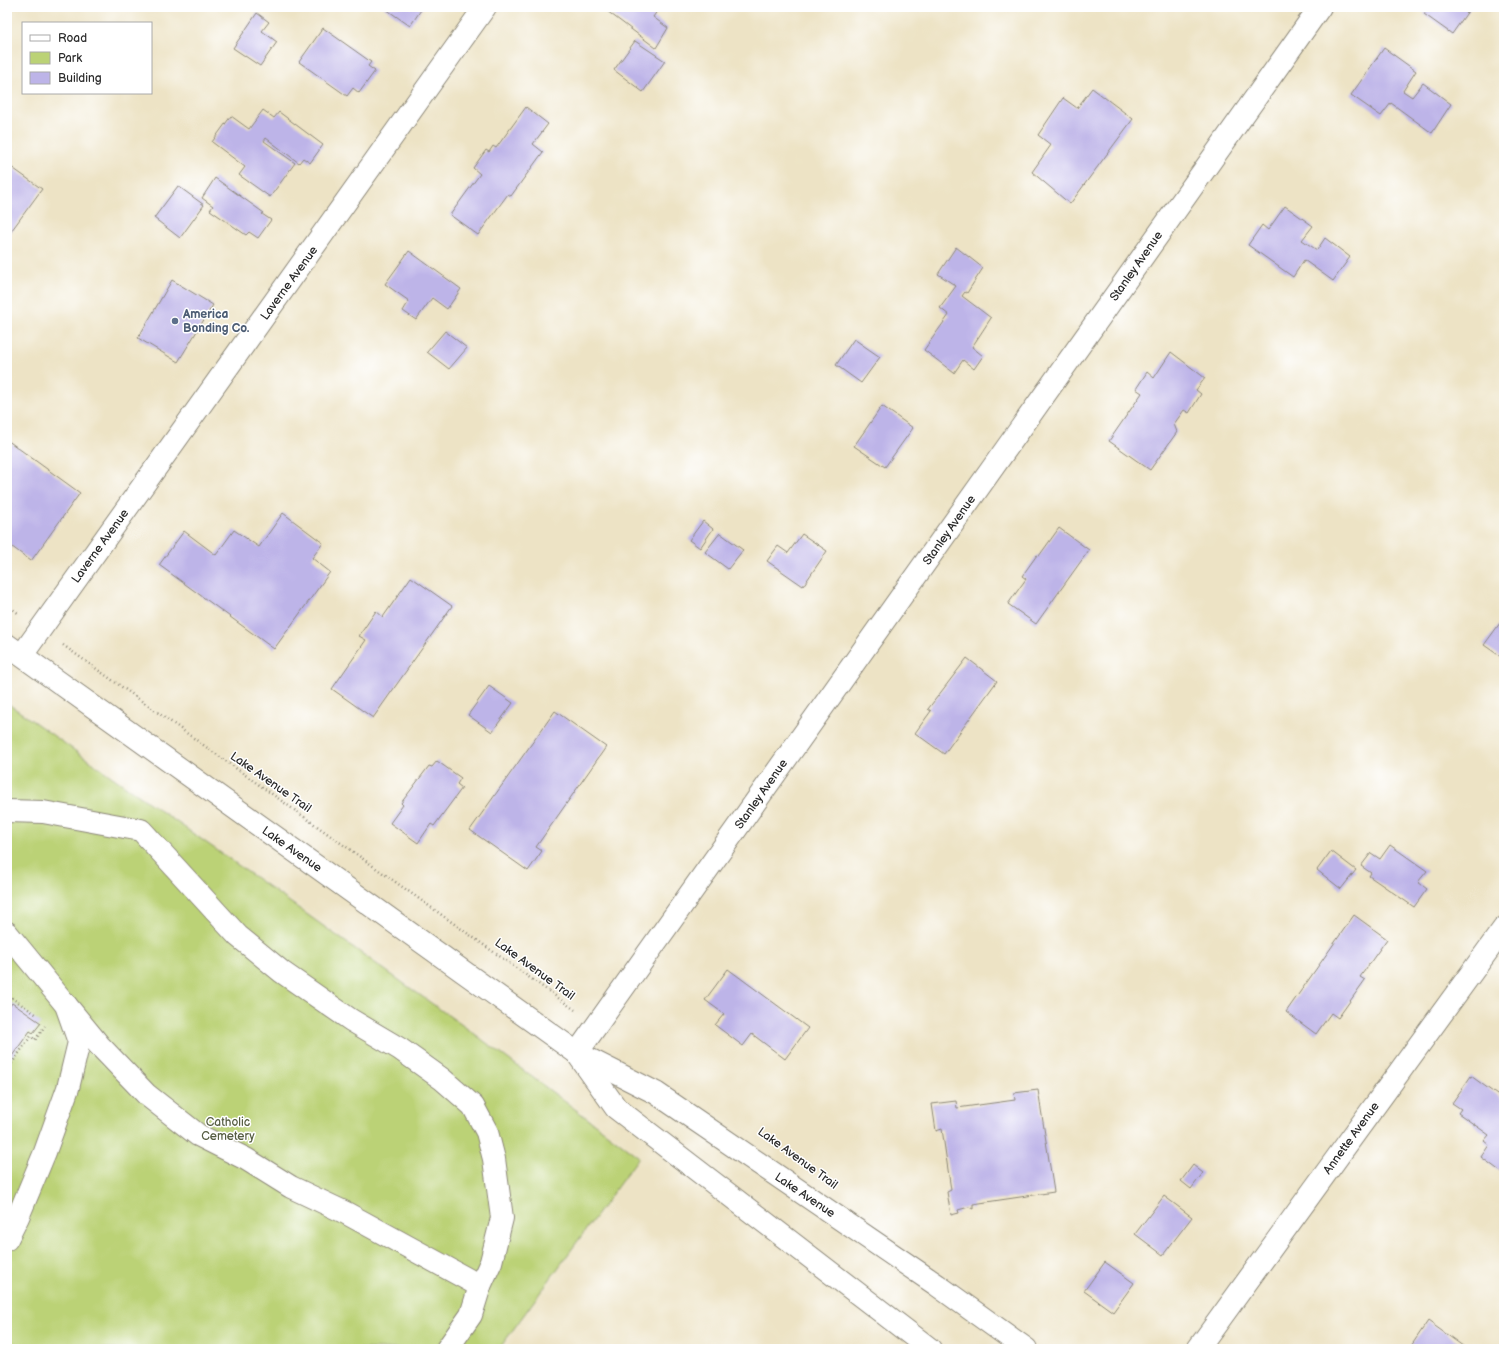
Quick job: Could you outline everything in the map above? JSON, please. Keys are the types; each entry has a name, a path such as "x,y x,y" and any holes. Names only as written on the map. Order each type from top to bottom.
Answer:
{"street":[{"name":"Laverne Avenue","path":"14,650 40,630 485,7"},
{"name":"Stanley Avenue","path":"577,1053 1320,7"},
{"name":"Lake Avenue","path":"14,650 577,1053 656,1093 937,1285 1026,1349"},
{"path":"7,812 43,812 141,830 244,940 282,972 351,1020 400,1049 442,1079 473,1106 487,1132 494,1159 502,1218 491,1262 480,1286 471,1315 447,1349"},
{"name":"Annette Avenue","path":"1198,1349 1504,928"},
{"path":"7,934 98,1045 148,1095 198,1135 246,1159 291,1187 346,1213 480,1286"},
{"path":"7,1239 18,1217 45,1152 68,1088 79,1042 66,1005"},
{"name":"Lake Avenue","path":"577,1053 616,1108 930,1349"}],"path":[{"name":"Lake Avenue Trail","path":"7,605 40,630 597,1025"},
{"path":"7,1005 12,998 42,1018"},
{"path":"7,1070 31,1036 35,1040 47,1022"}],"green space":[{"name":"Catholic Cemetery","path":"7,703 476,1035 639,1157 499,1349 7,1349"}],"building":[{"path":"383,7 423,7 410,26"},
{"path":"609,7 660,7 653,17 668,28 656,48 607,11"},
{"path":"1429,7 1471,7 1452,34 1424,14"},
{"path":"257,13 269,22 262,31 277,42 260,66 233,48"},
{"path":"323,28 371,62 368,66 375,71 359,93 353,88 347,96 299,62"},
{"path":"635,41 665,61 643,92 614,70"},
{"path":"1384,48 1416,71 1403,91 1412,97 1423,83 1451,104 1432,133 1391,103 1381,116 1351,95"},
{"path":"1092,88 1133,119 1070,204 1032,172 1051,145 1038,135 1063,98 1077,108"},
{"path":"526,107 548,124 533,144 543,152 511,196 508,194 478,235 450,215 480,174 473,168 486,150 489,152 493,146 496,148"},
{"path":"263,110 274,118 279,112 323,145 310,163 303,158 299,163 266,138 264,141 295,163 270,197 239,175 245,167 212,142 231,116 249,129"},
{"path":"7,164 42,189 9,234 7,232"},
{"path":"215,178 264,213 262,214 271,220 258,238 249,232 246,235 210,210 213,206 202,198"},
{"path":"178,186 204,205 180,238 154,218"},
{"path":"1285,206 1313,226 1302,240 1317,250 1325,238 1350,257 1333,281 1304,260 1293,277 1248,245 1262,225 1268,230"},
{"path":"956,247 983,268 967,293 965,292 962,296 991,318 972,347 983,356 974,369 963,360 954,373 924,350 949,315 940,308 956,286 938,274"},
{"path":"409,251 461,289 447,309 432,298 416,320 403,311 409,301 385,284"},
{"name":"America Bonding Co.","path":"172,280 213,305 178,362 138,338"},
{"path":"445,331 467,348 449,369 427,352"},
{"path":"854,339 880,357 861,383 836,365"},
{"path":"1171,352 1205,378 1196,390 1201,394 1189,413 1184,410 1174,424 1177,432 1150,470 1109,441 1142,393 1136,389 1147,372 1154,378"},
{"path":"882,406 913,428 885,467 854,446"},
{"path":"7,440 80,493 31,561 7,543"},
{"path":"283,513 323,543 312,558 330,572 274,649 159,565 184,531 216,555 234,530 259,547"},
{"path":"703,521 713,529 700,548 689,540"},
{"path":"1059,528 1089,550 1036,624 1008,604 1026,579 1022,576 1037,555 1039,556"},
{"path":"720,533 743,550 728,569 705,552"},
{"path":"802,534 827,551 803,586 767,561 778,546 788,553"},
{"path":"411,577 452,606 373,718 332,689 366,640 359,636 376,611 383,617"},
{"path":"1503,619 1504,620 1504,659 1484,645"},
{"path":"967,658 997,681 944,754 915,733 931,711 928,709"},
{"path":"489,686 513,703 492,732 468,715"},
{"path":"555,711 606,747 536,847 542,851 528,871 470,830"},
{"path":"437,761 461,778 457,784 462,788 434,826 431,824 418,843 390,823 403,805 401,803 429,766 432,767"},
{"path":"1390,845 1427,871 1418,882 1427,889 1414,907 1369,876 1371,873 1361,866 1371,853 1380,859"},
{"path":"1331,851 1356,870 1341,889 1317,870"},
{"path":"1354,915 1387,939 1360,977 1365,980 1338,1018 1331,1013 1316,1034 1286,1012"},
{"path":"728,969 808,1028 785,1059 752,1034 743,1046 715,1025 724,1014 705,1000"},
{"path":"12,1003 41,1023 33,1033 30,1031 7,1063 7,1020 10,1016 7,1013 7,1010"},
{"path":"1471,1076 1504,1100 1504,1174 1481,1157 1489,1145 1484,1141 1489,1135 1458,1113 1461,1109 1452,1103"},
{"path":"1038,1090 1054,1192 973,1204 973,1209 969,1207 958,1210 959,1213 951,1215 947,1192 951,1190 942,1129 936,1131 932,1104 956,1101 957,1108 1015,1100 1014,1093"},
{"path":"1193,1165 1203,1173 1191,1189 1181,1181"},
{"path":"1164,1196 1192,1217 1163,1255 1135,1234"},
{"path":"1105,1262 1134,1283 1113,1312 1084,1291"},
{"path":"1428,1321 1467,1349 1409,1349"}],"place":[{"name":"America Bonding Co.","path":"175,321"}]}
